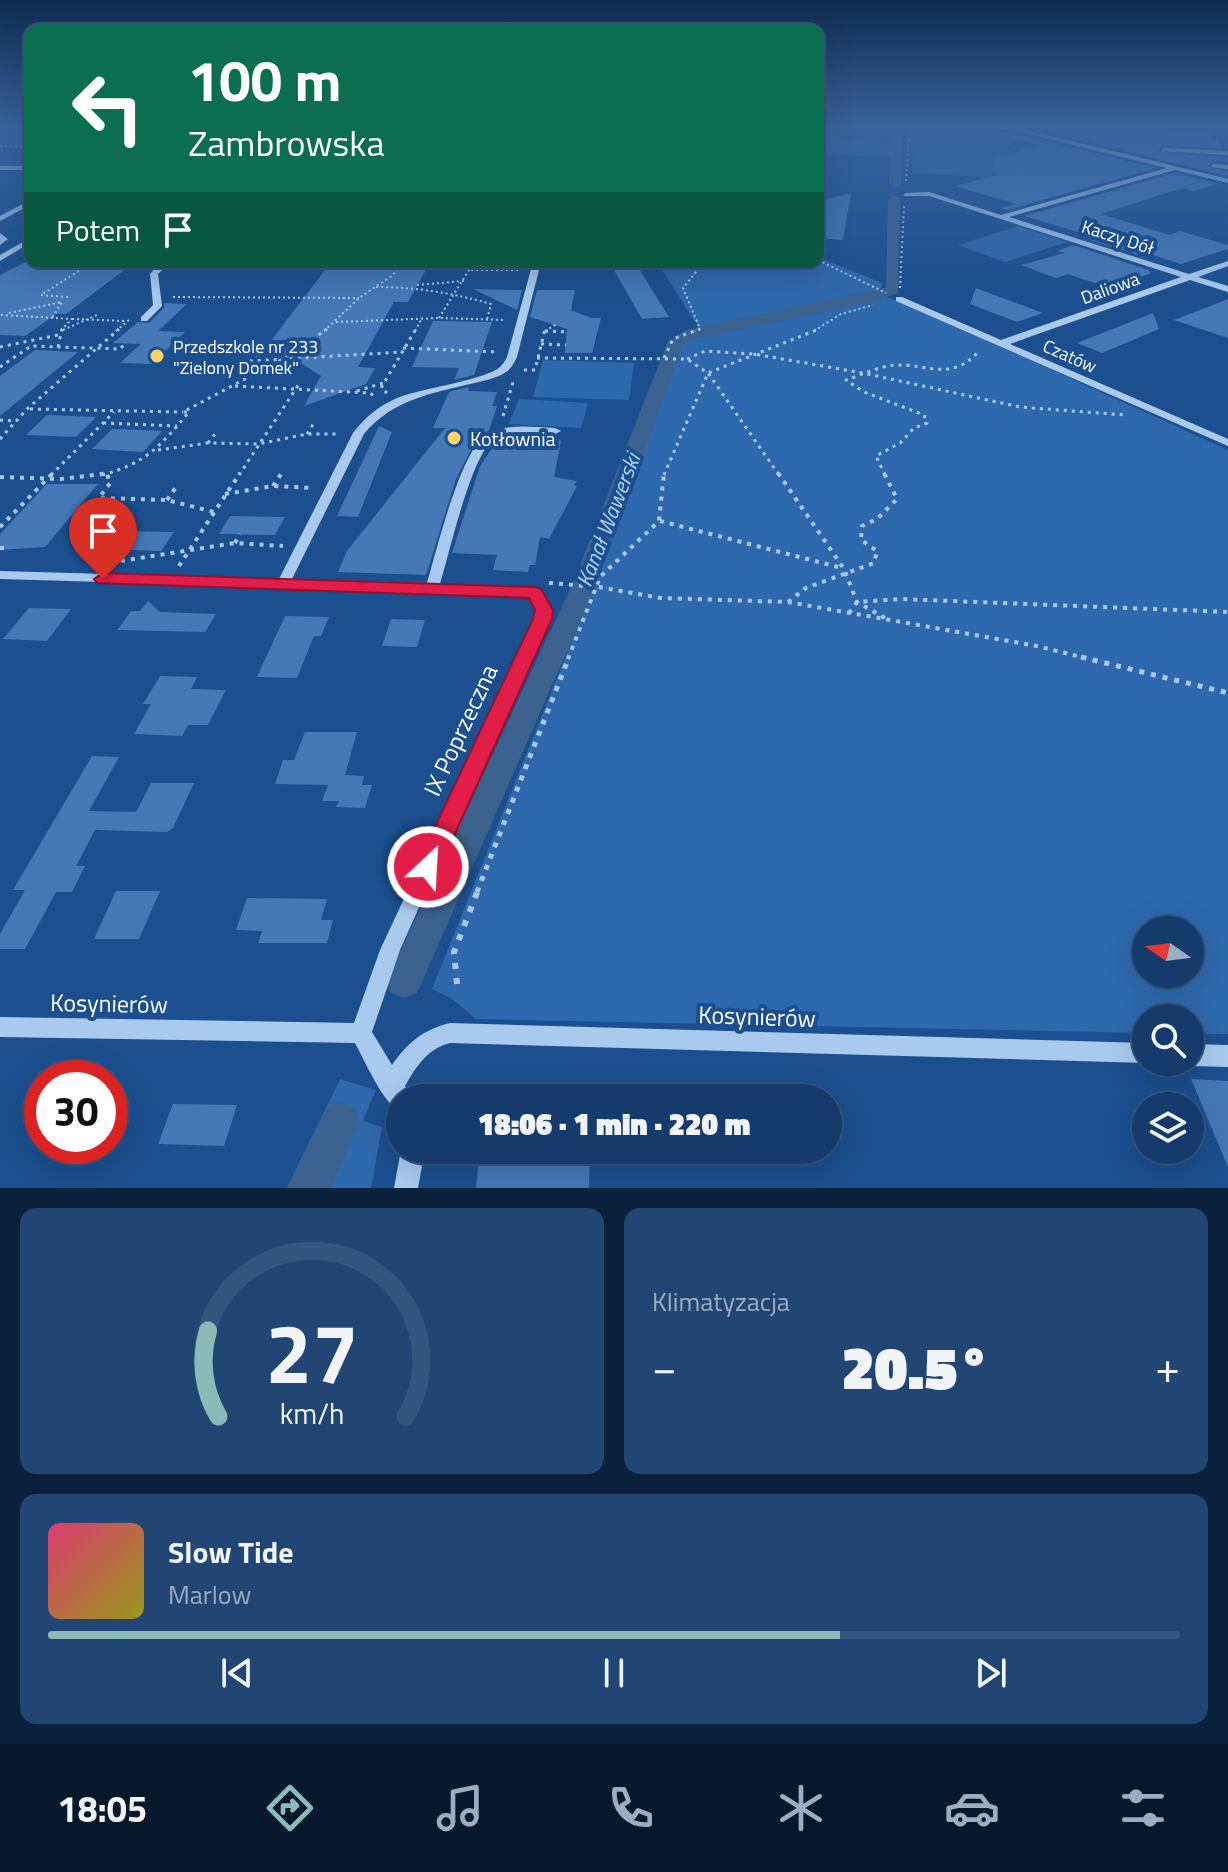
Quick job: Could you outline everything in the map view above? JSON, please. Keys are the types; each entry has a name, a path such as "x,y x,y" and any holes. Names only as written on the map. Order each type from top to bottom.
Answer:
{"street":[{"path":"1002,217 1125,182"},
{"name":"Kaczy Dół","path":"905,195 929,194 1228,289"},
{"path":"0,219 24,205"},
{"path":"0,235 4,239 0,243"},
{"path":"0,259 24,245"},
{"name":"Daliowa","path":"1003,343 1228,263"},
{"path":"144,319 158,306 154,274 160,268"},
{"path":"283,584 359,433 374,413 399,401 494,375 506,368 514,352 535,268"},
{"name":"Czatów","path":"899,299 1228,443"},
{"path":"0,575 432,588 478,449 497,433 507,430 555,431"},
{"name":"IX Poprzeczna","path":"361,1033 390,950 542,619 541,600 535,593 432,588"},
{"name":"Kosynierów","path":"0,1027 361,1033"},
{"path":"361,1033 389,1084"},
{"name":"Kosynierów","path":"400,1084 418,1048 431,1037 450,1033 1132,1053"},
{"path":"1204,1055 1228,1056"},
{"path":"406,1188 410,1164"}],"path":[{"path":"824,263 899,299 906,182"},
{"path":"68,297 41,295 83,268"},
{"path":"183,412 278,361 336,322 359,298 393,275 398,268"},
{"path":"439,318 471,270 504,272 525,268"},
{"path":"667,358 673,339 700,329 683,288 699,268"},
{"path":"376,287 399,288 464,281"},
{"path":"407,286 455,293 491,304 487,319"},
{"path":"52,318 62,302 73,293"},
{"path":"0,439 27,409 128,321 149,298 359,298"},
{"path":"1,315 62,302"},
{"path":"457,984 454,952 599,587 600,577 659,521 664,473 708,373 819,329 841,314 873,305"},
{"path":"1,315 128,321"},
{"path":"0,347 58,333 97,315"},
{"path":"336,322 360,324 439,318 520,320"},
{"path":"58,347 58,333 72,319"},
{"path":"394,397 381,388 421,320"},
{"path":"497,433 517,370 535,370 544,331 557,324"},
{"path":"544,331 567,332"},
{"path":"0,367 31,346 120,349 125,344"},
{"path":"541,344 566,345"},
{"path":"788,602 797,590 874,563 877,551 861,540 862,526 877,519 897,499 876,456 900,443 914,428 927,423 924,415 864,392 846,380 893,365 949,371 970,361 980,349"},
{"path":"257,354 251,361 402,350 514,352"},
{"path":"537,358 687,359 705,351 754,354 863,373 1020,407 1135,416"},
{"path":"687,359 708,373 845,572 857,602 887,618"},
{"path":"354,392 385,382"},
{"path":"168,581 299,384"},
{"path":"232,385 370,393 382,402"},
{"path":"27,409 189,412 158,450"},
{"path":"76,416 82,411"},
{"path":"0,527 114,412"},
{"path":"0,420 16,421"},
{"path":"103,423 177,426"},
{"path":"307,434 314,423"},
{"path":"142,430 147,424"},
{"path":"208,443 215,434"},
{"path":"0,477 88,479 107,475 158,450 208,443 258,444 307,434 349,434"},
{"path":"273,486 281,474"},
{"path":"107,475 111,482 99,498 167,500 214,512"},
{"path":"225,494 273,486 322,488"},
{"path":"167,500 176,487"},
{"path":"659,521 845,572"},
{"path":"235,543 240,534"},
{"path":"127,550 117,561 235,543 292,546"},
{"path":"569,585 661,598 788,602 848,615 887,618 1037,646 1228,693"},
{"path":"857,602 901,599 1228,612"},
{"path":"848,615 857,602"}],"shaded area":[{"path":"1018,226 1067,242 1005,262 958,245"},
{"path":"824,259 882,283 876,293 916,308 1228,450 1228,1034 1204,1034 1204,1004 1132,1004 1132,1033 476,1019 451,998 432,989 604,561 674,356 663,355 670,339 699,328 661,268 824,268"},
{"path":"543,360 634,363 629,400 533,397"},
{"path":"519,399 588,403 581,428 509,424"},
{"path":"340,1079 376,1090 363,1121 382,1127 371,1188 287,1188"}],"building":[{"path":"969,182 1104,182 1007,210 1000,208 1016,204 955,186"},
{"path":"1142,182 1212,182 1218,184 1193,191 1182,188 1101,214 1170,235 1180,231 1228,245 1228,249 1181,264 1134,249 1138,255 1090,240 1101,236 1024,216"},
{"path":"851,193 843,240 824,238 824,200"},
{"path":"1073,245 1151,273 1110,288 1068,274 1056,278 1021,265 1065,253 1057,251"},
{"path":"24,263 24,268 127,268 66,314 56,314 25,336 0,335 0,275"},
{"path":"326,268 427,268 408,302 394,302 358,367 375,368 366,384 304,406 321,376 296,360 300,355 261,354"},
{"path":"639,269 669,317 642,319 614,270"},
{"path":"976,288 1043,313 1017,322 970,304"},
{"path":"473,289 522,290 517,310"},
{"path":"537,290 575,290 571,310 591,318 601,318 592,353 565,353 567,329 530,317"},
{"path":"1228,299 1228,338 1174,320"},
{"path":"165,303 187,304 158,331 185,332 152,364 120,363 141,344 113,343 138,322 149,323"},
{"path":"1153,313 1159,329 1102,353 1077,343"},
{"path":"433,321 492,322 474,375 454,380 459,368 412,367"},
{"path":"35,350 78,352 0,416 0,376"},
{"path":"469,387 468,391 497,392 492,406 497,406 489,430 475,442 456,479 426,575 338,572 347,551 445,428 433,428 449,392"},
{"path":"47,415 96,417 76,437 26,435"},
{"path":"379,426 392,432 358,517 337,516"},
{"path":"112,429 162,431 143,452 92,449"},
{"path":"497,441 561,441 554,477 577,481 549,539 540,537 535,565 530,565 528,572 493,570 497,555 452,553 480,466"},
{"path":"47,484 98,484 45,547 0,550 0,534"},
{"path":"230,516 285,517 275,535 219,534"},
{"path":"118,531 174,532 161,551 104,549"},
{"path":"148,601 160,612 216,614 205,632 117,630 131,611 140,611"},
{"path":"29,608 71,609 47,641 3,639"},
{"path":"285,616 329,617 321,636 314,636 297,678 257,677"},
{"path":"391,619 425,620 417,647 382,646"},
{"path":"160,676 197,677 191,689 226,690 208,725 188,725 182,736 134,734 151,704 143,704"},
{"path":"305,732 357,732 345,775 364,776 362,785 372,785 365,808 336,807 339,801 322,801 328,785 275,784 283,760 294,760"},
{"path":"92,756 119,757 89,811 136,812 151,783 194,783 173,828 167,832 95,830 76,866 85,866 72,892 56,892 25,949 0,949 0,934 25,890 13,890"},
{"path":"116,891 160,891 139,939 94,939"},
{"path":"247,898 327,899 321,920 333,920 327,943 258,943 262,931 236,930"},
{"path":"1191,1079 1228,1081 1228,1167 1204,1110 1204,1092 1196,1092"},
{"path":"173,1104 237,1105 224,1146 158,1144"},
{"path":"479,1164 590,1164 589,1188 476,1188"}],"waterway":[{"name":"Kanał Wawerski","path":"404,982 584,585 676,341 686,335 893,290 894,199"},
{"name":"Kanał Wawerski","path":"308,1188 340,1122"}],"place":[{"name":"Przedszkole nr 233 \"Zielony Domek\"","path":"157,356"},
{"name":"Kotłownia","path":"454,438"}],"route":[{"path":"103,579 535,593 544,610 542,619 428,867"}]}
